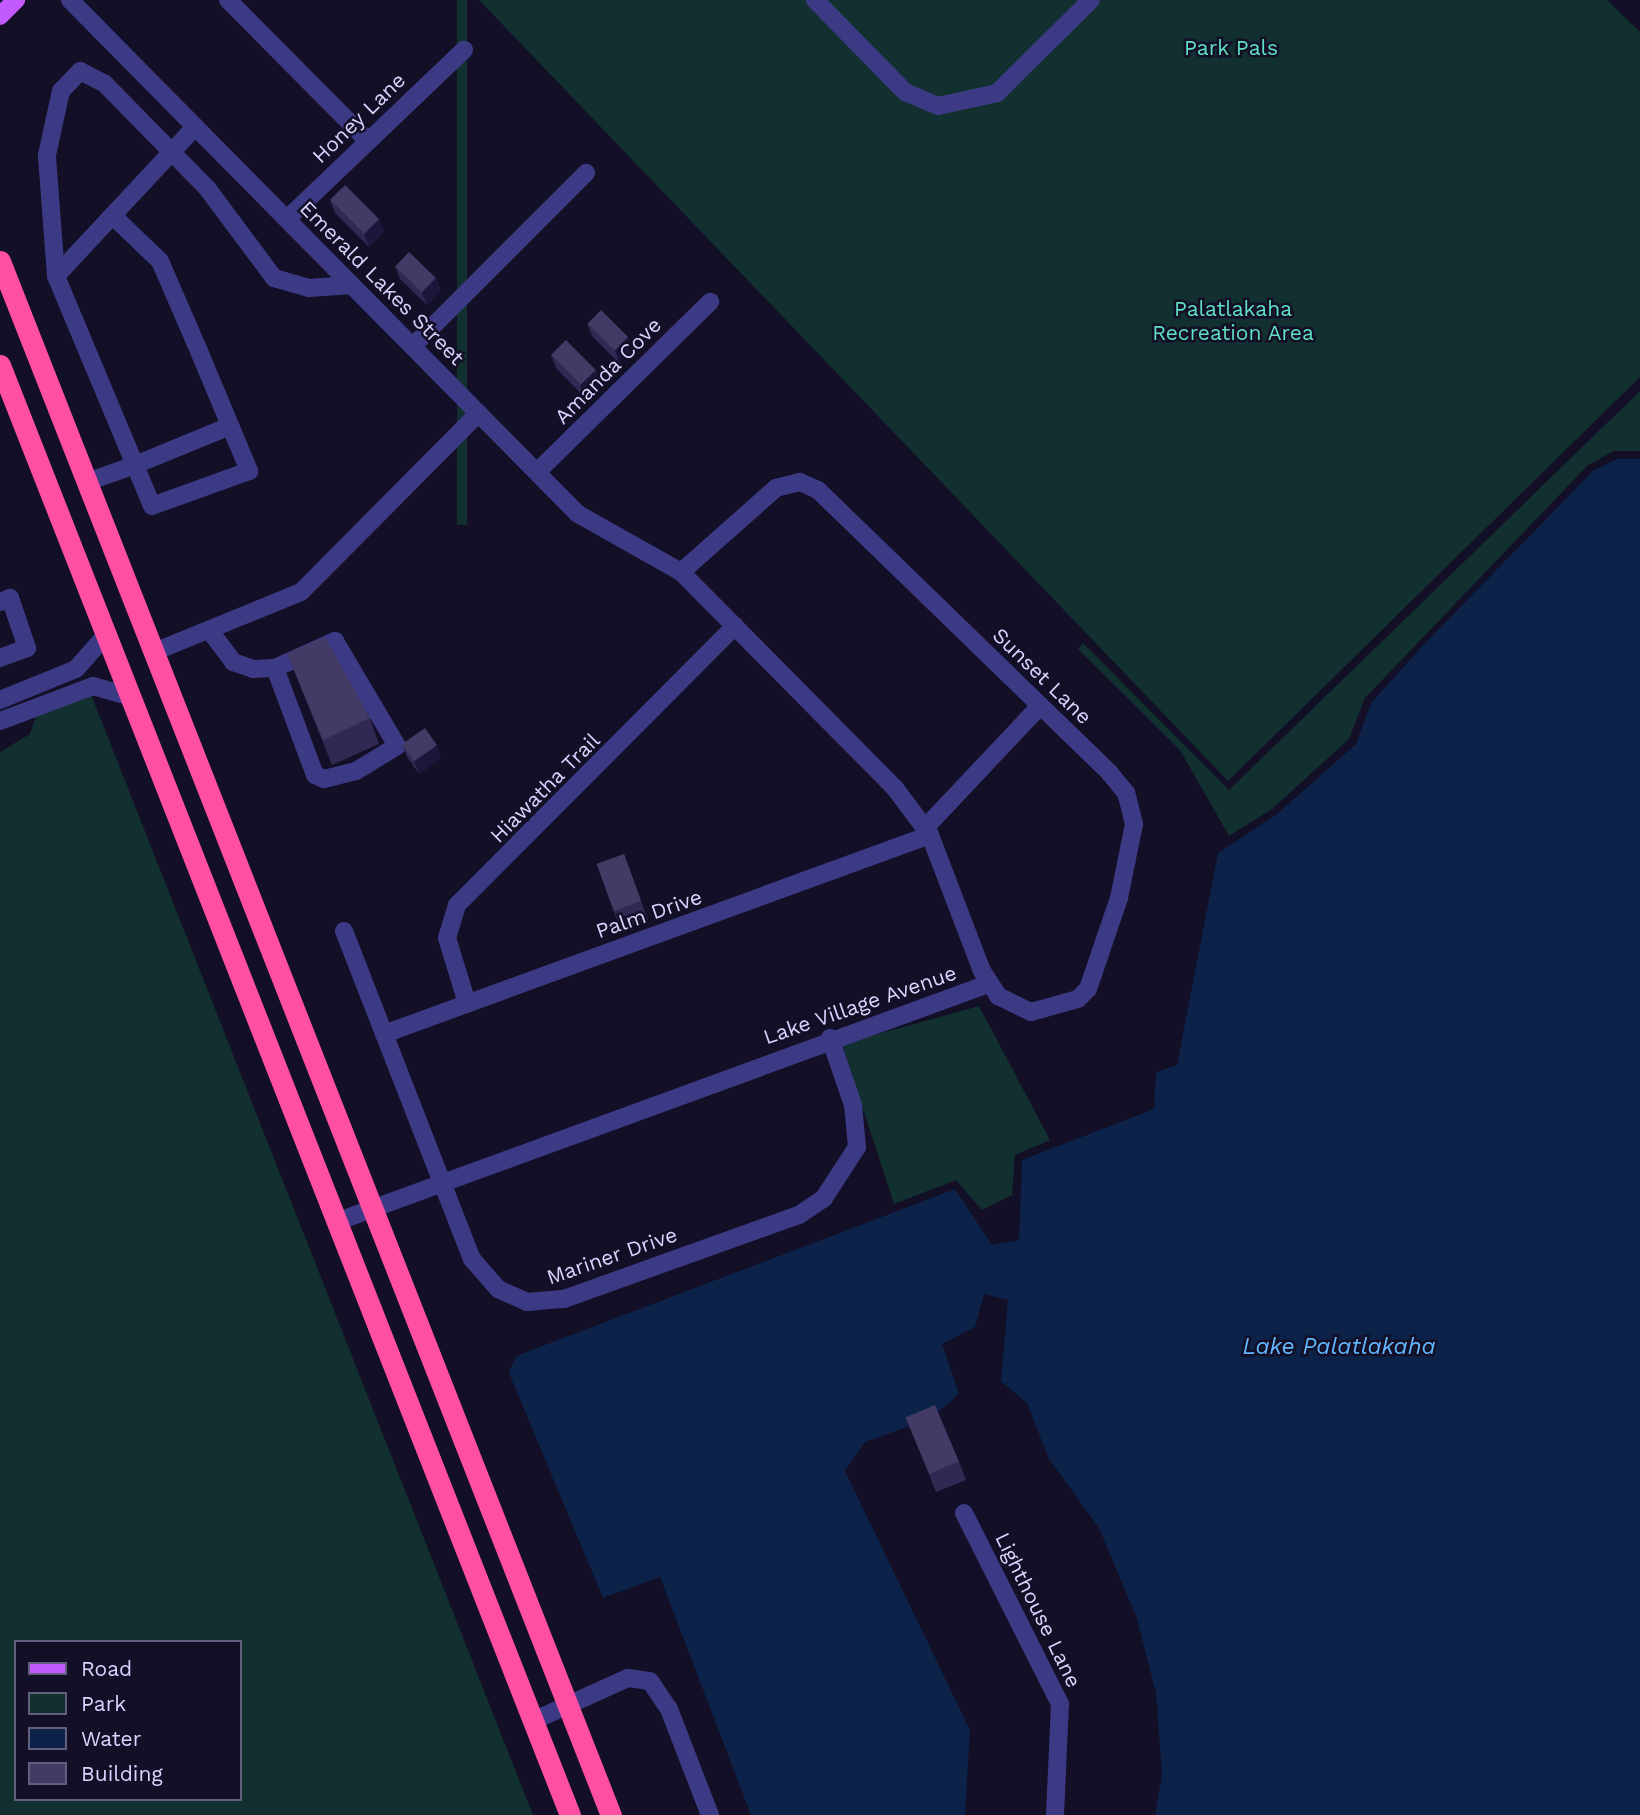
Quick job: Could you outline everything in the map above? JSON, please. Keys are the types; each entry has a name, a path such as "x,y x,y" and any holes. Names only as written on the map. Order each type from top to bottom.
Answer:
{"highway":[{"path":"0,261 611,1815"},
{"path":"0,365 570,1815"}],"main road":[{"path":"0,16 16,0"}],"street":[{"name":"Emerald Lakes Street","path":"70,0 590,524 681,572"},
{"path":"228,0 367,140"},
{"path":"815,0 905,92 938,106 997,93 1091,0"},
{"name":"Honey Lane","path":"287,219 367,140 464,51"},
{"path":"113,216 159,261 249,471 152,506 55,276 47,155 55,109 70,75 80,71 104,84 207,188 274,278 309,288 352,285"},
{"path":"55,276 195,127"},
{"path":"413,346 586,173"},
{"name":"Amanda Cove","path":"537,472 710,302"},
{"path":"154,652 301,592 479,413"},
{"path":"87,482 230,426"},
{"name":"Sunset Lane","path":"681,572 761,498 800,482 830,498 1110,773 1126,793 1134,824 1119,898 1088,989 1066,1004 1031,1012 1012,1007 988,984"},
{"name":"Lake Village Avenue","path":"336,1222 439,1181 830,1038 988,984 928,832 894,787 681,572"},
{"path":"0,603 10,598 27,648 0,658"},
{"name":"Hiawatha Trail","path":"467,1003 447,938 457,905 735,626"},
{"path":"210,631 233,662 275,668 335,641 397,746 356,771 324,779 315,775 275,668"},
{"path":"0,700 76,669 106,635"},
{"path":"0,720 93,686 129,696"},
{"name":"Palm Drive","path":"384,1034 928,832 1040,706"},
{"name":"Mariner Drive","path":"344,931 439,1181 484,1276 527,1302 564,1298 799,1215 841,1179 857,1147 853,1105 830,1038"},
{"name":"Lighthouse Lane","path":"964,1513 1060,1704 1055,1815"},
{"path":"533,1721 628,1678 650,1681 668,1709 709,1815"}],"green space":[{"path":"457,0 467,0 467,525 457,525"},
{"name":"Palatlakaha Recreation Area","path":"479,0 1607,0 1640,32 1640,377 1228,781"},
{"path":"1640,391 1640,451 1614,451 1588,465 1365,698 1349,739 1272,809 1229,836 1180,750 1078,649 1083,643 1229,790"},
{"path":"90,692 533,1815 0,1815 0,752 30,734 37,713"},
{"path":"979,1006 1050,1140 1015,1155 1012,1195 982,1210 956,1180 894,1204 842,1044"}],"water":[{"name":"Lake Palatlakaha","path":"1617,459 1640,459 1640,1815 1155,1815 1162,1774 1156,1693 1136,1616 1099,1528 1049,1459 1027,1403 1001,1381 1008,1300 984,1294 975,1327 942,1344 959,1394 930,1419 865,1442 845,1471 970,1730 965,1815 751,1815 660,1577 603,1598 509,1373 516,1356 955,1189 992,1245 1019,1240 1022,1160 1154,1109 1156,1072 1177,1065 1218,853 1276,815 1356,744 1371,703 1426,642 1594,470"}],"building":[{"path":"345,185 379,219 364,234 330,200"},
{"path":"409,252 436,278 422,292 395,266"},
{"path":"601,310 628,337 614,350 588,323"},
{"path":"566,340 596,370 581,385 551,355"},
{"path":"325,637 370,718 323,740 287,653"},
{"path":"425,728 437,745 414,761 402,744"},
{"path":"624,854 641,901 614,911 597,864"},
{"path":"935,1405 959,1461 929,1474 906,1418"}],"park label":[{"name":"Park Pals","path":"1231,48"}]}
